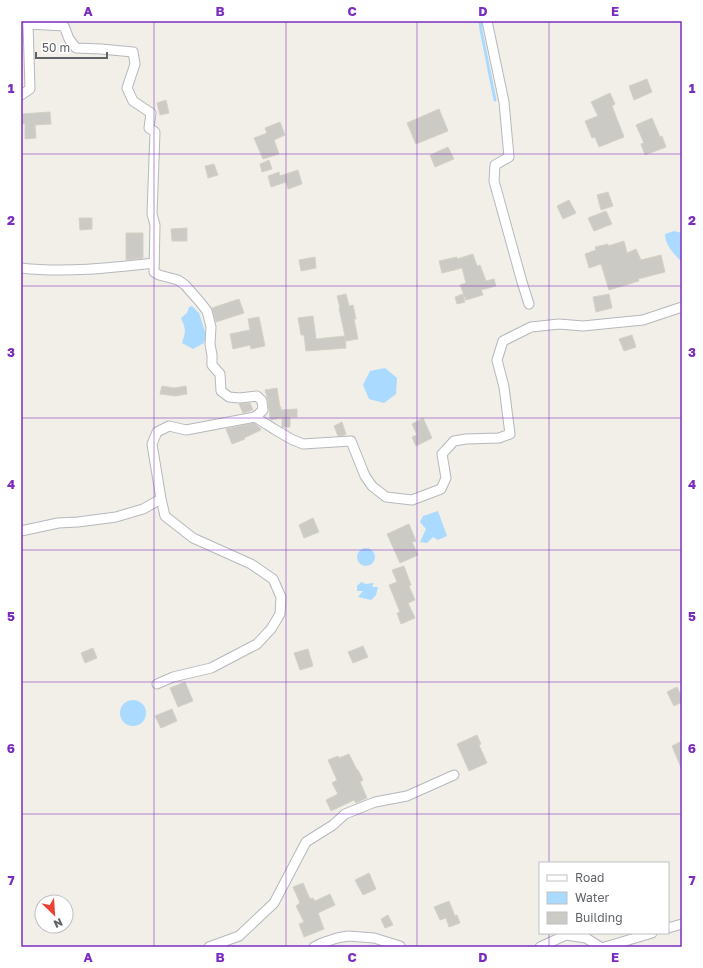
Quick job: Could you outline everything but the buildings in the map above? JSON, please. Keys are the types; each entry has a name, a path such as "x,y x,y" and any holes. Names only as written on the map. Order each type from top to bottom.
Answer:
{"street":[{"path":"487,21 504,102 509,157 495,165 494,181 529,304"},
{"path":"21,95 30,88 28,22 64,26 69,39 76,48 133,52 135,64 128,88 133,101 151,113 149,128 155,132 152,214 155,224 154,272 159,275 178,280 185,285 206,311 211,327 210,344 212,365 220,374 221,391 229,397 240,398 257,396 262,401 263,410 255,417 186,430 169,426 157,432 152,444 165,516 193,538 251,564 272,579 281,597 280,614 271,629 257,644 211,668 174,677 157,684"},
{"path":"21,268 69,270 154,263"},
{"path":"255,417 291,439 304,444 351,441 365,476 372,486 386,497 412,500 441,489 446,478 442,454 454,441 499,438 510,434 504,387 497,360 503,342 531,327 559,324 583,326 643,320 682,307"},
{"path":"21,531 58,523 116,517 143,509 161,499"},
{"path":"210,947 240,936 274,904 306,842 333,825 345,814 375,802 407,796 454,776"},
{"path":"669,928 682,924"},
{"path":"605,947 649,934"},
{"path":"540,947 566,935 586,938 600,947"},
{"path":"314,947 337,938 348,936 374,938 400,947"}],"water":[{"path":"674,231 682,233 681,261 670,249 665,238 665,234"},
{"path":"192,306 199,313 206,335 204,343 193,349 182,343 185,330 181,318 187,313 189,307"},
{"path":"385,368 397,378 396,394 384,403 369,399 363,385 370,371"},
{"path":"438,511 447,536 438,540 433,537 427,543 420,542 426,529 420,522 423,516"},
{"path":"366,548 373,550 375,557 373,564 366,566 359,564 357,557 359,550"},
{"path":"361,582 366,584 374,583 372,586 373,587 378,587 376,595 371,600 358,597 363,591 357,591 357,586"},
{"path":"133,700 142,704 146,713 142,722 133,726 124,722 120,713 124,704"}],"waterway":[{"path":"480,21 495,100"}]}
